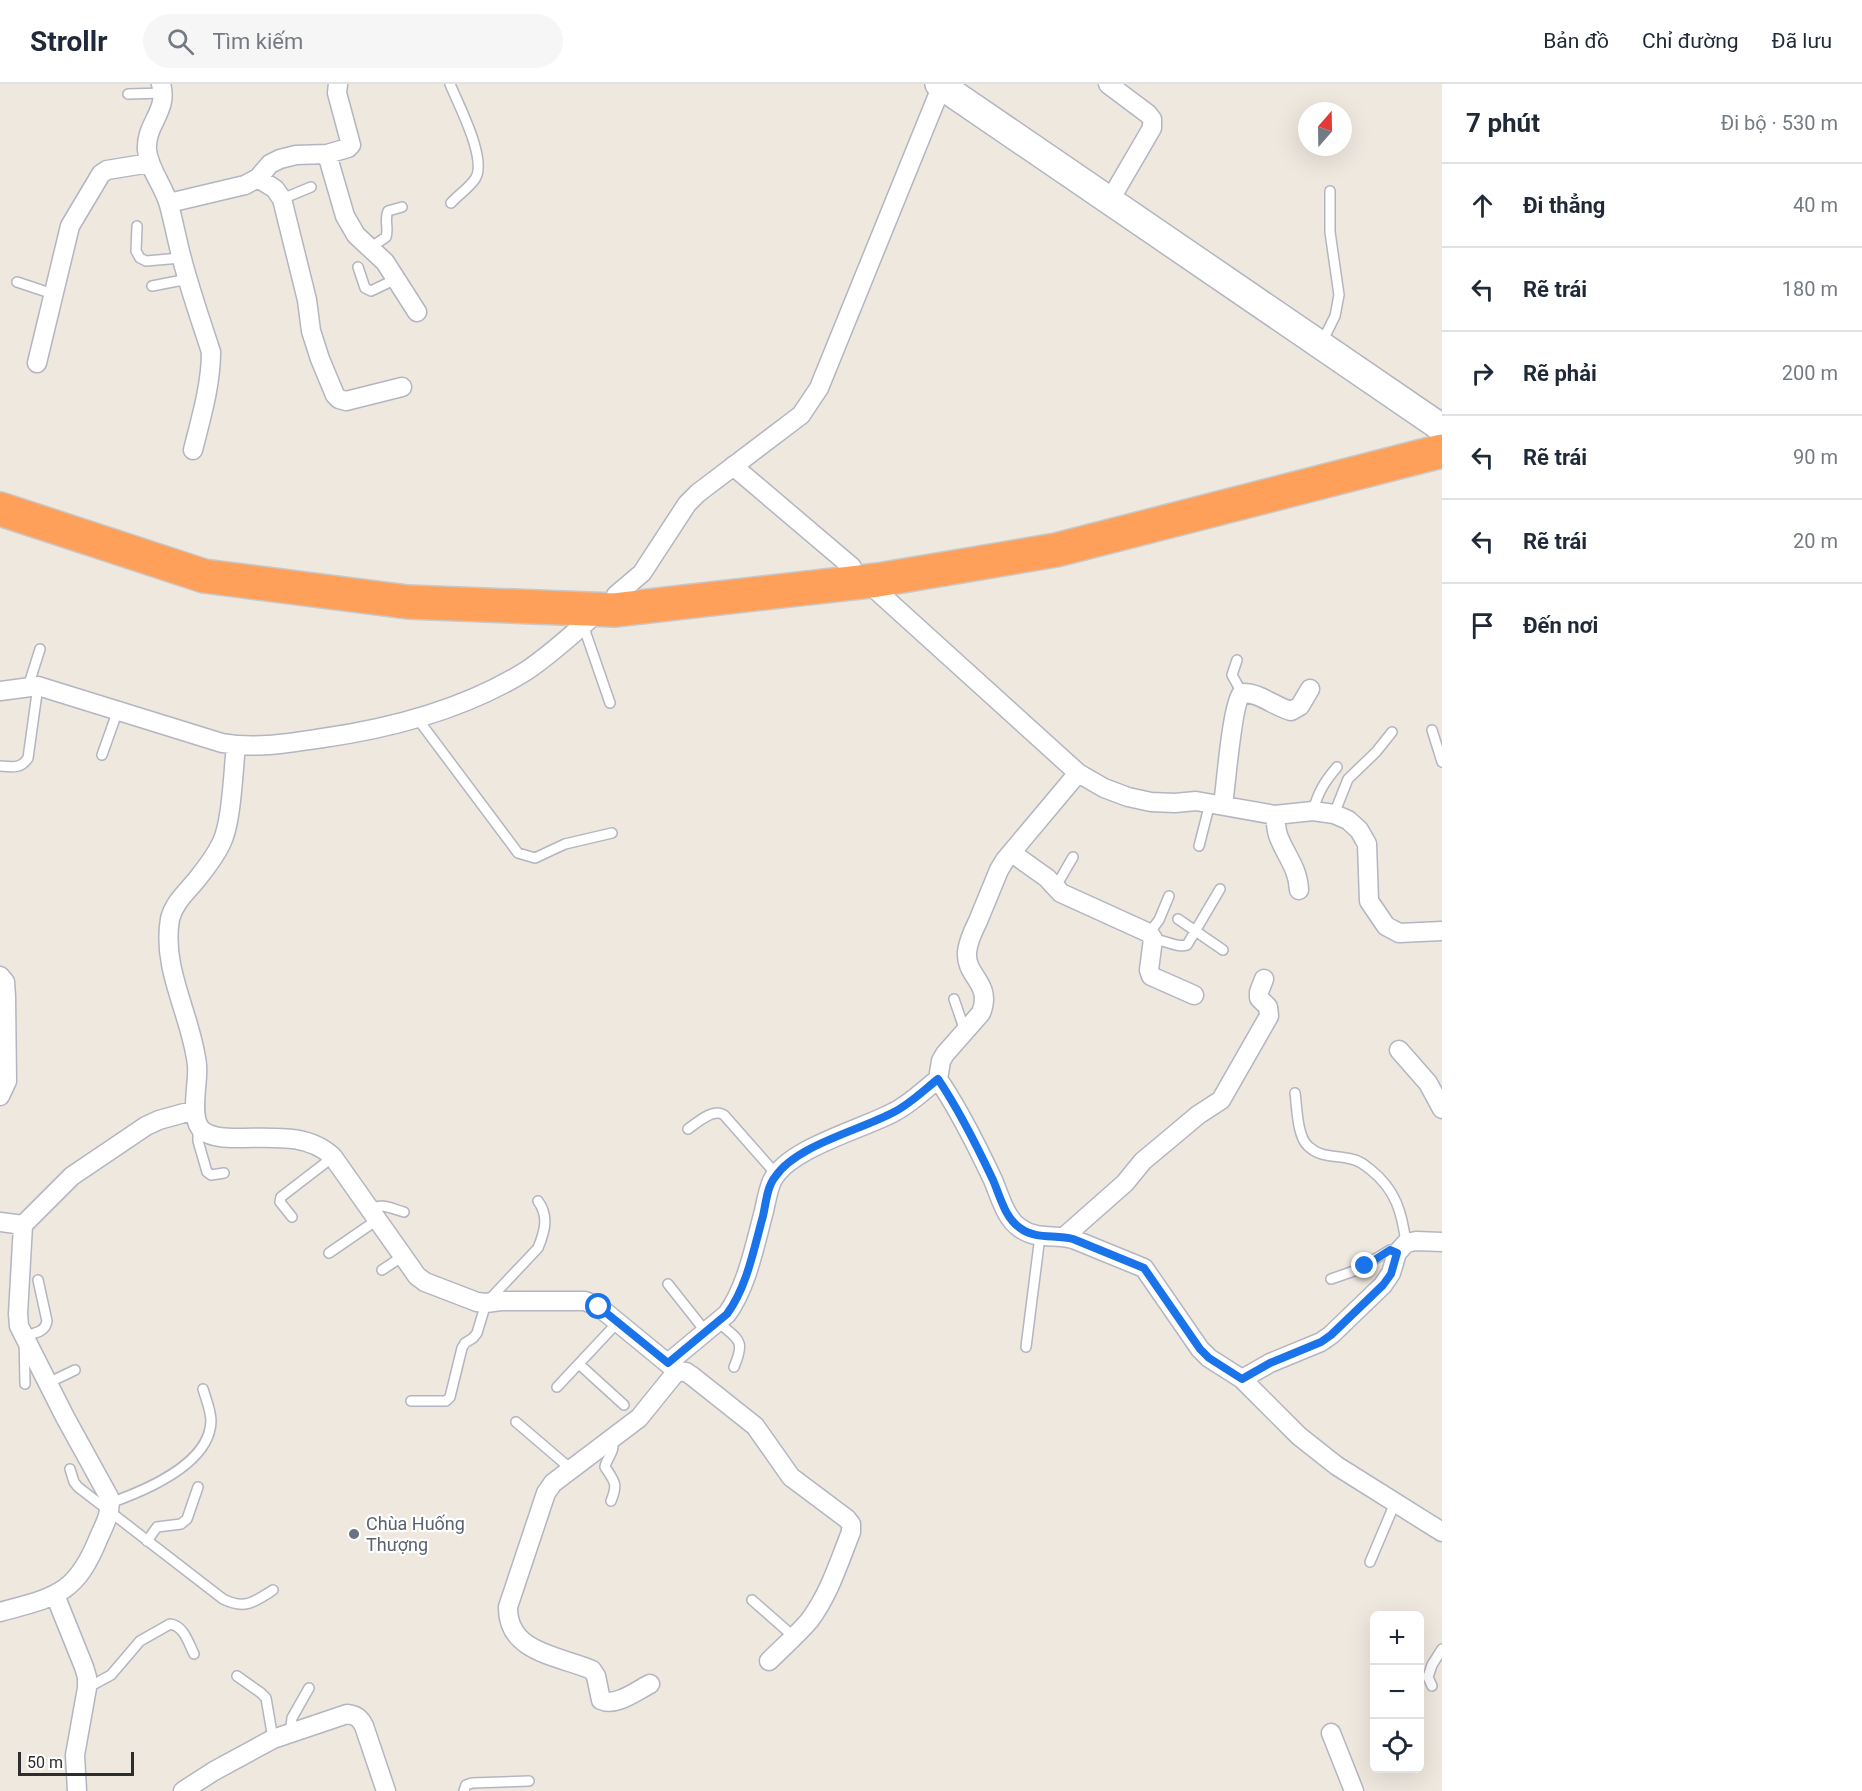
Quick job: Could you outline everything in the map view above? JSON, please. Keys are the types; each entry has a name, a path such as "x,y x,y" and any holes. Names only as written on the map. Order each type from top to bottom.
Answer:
{"highway":[{"path":"1264,490 1442,439"},
{"path":"0,492 206,560 409,588 440,597 600,610 625,609 859,574 1442,451"},
{"path":"0,509 204,576 408,602 440,597"}],"street":[{"path":"169,202 245,185 258,178 270,164 296,154 327,154 348,148 351,145 337,93 338,84"},
{"path":"1108,84 1152,119 1152,128 1110,200"},
{"path":"0,691 33,686 236,746 278,744 338,736 398,724 452,707 489,692 527,670 571,637 642,573 687,504 698,493 801,415 819,388 940,85 1442,428"},
{"path":"162,89 163,104 148,135 147,149 150,164 169,202 181,258 211,352 206,396 193,450"},
{"path":"327,154 345,216 356,235 385,262 417,312"},
{"path":"37,363 70,226 100,174 107,170 150,164"},
{"path":"258,178 275,189 282,199 307,300 311,331 335,395 346,401 402,387"},
{"path":"733,466 859,574 1078,773 1104,788 1151,802 1196,801 1275,815 1313,811 1334,814 1348,820 1359,830 1367,844 1369,901 1386,926 1399,933 1442,931"},
{"path":"1217,804 1239,696 1250,692 1280,708 1291,711 1300,706 1310,688"},
{"path":"236,746 226,829 221,844 175,905 168,936 170,957 197,1067 196,1118 202,1131 226,1138 295,1139 318,1146 333,1157 417,1276 425,1282 477,1302 585,1301 599,1307 673,1367 692,1376 755,1426 791,1477 851,1524 831,1584 809,1621 769,1661"},
{"path":"1078,773 999,870 970,940 967,954 969,965 984,992 981,1013 945,1054 941,1061 938,1079 992,1179 1011,1220 1019,1228 1040,1236 1065,1236 1144,1268 1200,1349 1209,1358 1242,1379 1299,1436 1337,1466 1442,1532"},
{"path":"1275,815 1279,837 1295,867 1299,890"},
{"path":"1012,853 1047,878 1067,897 1151,936 1150,976 1194,995"},
{"path":"0,976 5,982 3,1037 7,1081 0,1096"},
{"path":"1065,1236 1125,1183 1143,1161 1198,1115 1221,1100 1269,1016 1269,1007 1259,998 1264,979"},
{"path":"1399,1050 1428,1083 1442,1109"},
{"path":"650,1684 615,1702 607,1703 601,1700 596,1676 592,1670 536,1651 513,1631 508,1618 508,1607 546,1493 553,1483 645,1412 673,1367 727,1314 740,1291 771,1182 784,1165 819,1144 897,1111 938,1079"},
{"path":"0,1612 45,1600 64,1590 76,1579 94,1550 110,1508 109,1497 19,1326 23,1225 72,1176 137,1132 159,1120 196,1118"},
{"path":"0,1222 23,1225"},
{"path":"1242,1379 1270,1363 1321,1342 1331,1335 1383,1285 1391,1274 1401,1248 1416,1241 1442,1242"},
{"path":"55,1595 87,1677 75,1755 76,1791"},
{"path":"183,1791 214,1771 281,1737 347,1714 354,1715 361,1720 386,1791"},
{"path":"1331,1733 1354,1791"}],"lane":[{"path":"450,84 466,118 478,169 476,178 451,203"},
{"path":"129,94 162,89"},
{"path":"282,199 311,187"},
{"path":"1321,345 1335,316 1339,295 1330,232 1330,192"},
{"path":"370,248 386,237 388,211 402,207"},
{"path":"137,226 136,250 140,258 146,261 181,258"},
{"path":"358,267 365,288 371,291 396,279"},
{"path":"152,286 188,279"},
{"path":"17,282 53,294"},
{"path":"600,610 610,703"},
{"path":"0,766 19,767 25,764 28,758 33,686 40,650"},
{"path":"1237,660 1232,675 1242,693"},
{"path":"102,755 117,710"},
{"path":"417,718 518,853 535,858 565,844 612,833"},
{"path":"1432,730 1442,762"},
{"path":"1334,814 1348,779 1376,752 1392,732"},
{"path":"1313,811 1317,794 1337,767"},
{"path":"1199,846 1217,804"},
{"path":"1055,888 1073,857"},
{"path":"1169,896 1151,936 1183,947 1187,945 1220,889"},
{"path":"1178,919 1223,950"},
{"path":"954,999 965,1031"},
{"path":"1295,1093 1301,1135 1307,1145 1316,1152 1362,1163 1376,1174 1391,1189 1403,1226 1401,1248 1390,1250 1357,1270 1331,1279"},
{"path":"688,1129 719,1112 776,1174"},
{"path":"196,1118 198,1141 207,1172 211,1175 224,1173"},
{"path":"292,1217 280,1202 281,1197 333,1157"},
{"path":"411,1401 446,1401 450,1397 462,1348 477,1333 486,1303 538,1248 546,1217 545,1210 538,1201"},
{"path":"329,1253 374,1215 376,1205 404,1212"},
{"path":"1026,1347 1040,1236"},
{"path":"382,1270 403,1256"},
{"path":"26,1384 24,1336 41,1331 46,1327 47,1321 38,1280"},
{"path":"668,1284 712,1327 738,1340 742,1350 734,1367"},
{"path":"557,1387 618,1322"},
{"path":"579,1364 624,1405"},
{"path":"48,1383 75,1370"},
{"path":"110,1508 163,1480 186,1463 202,1446 209,1431 211,1419 203,1389"},
{"path":"516,1422 571,1469"},
{"path":"608,1440 613,1451 605,1462 605,1467 616,1484 610,1501"},
{"path":"70,1469 78,1487 110,1508 147,1541 223,1599 243,1605 273,1590"},
{"path":"147,1541 157,1527 181,1524 187,1519 198,1487"},
{"path":"1370,1562 1395,1503"},
{"path":"752,1600 794,1636"},
{"path":"87,1688 111,1675 140,1641 170,1624 181,1629 194,1654"},
{"path":"1432,1686 1428,1677 1431,1665 1442,1649"},
{"path":"237,1676 266,1698 281,1737"},
{"path":"281,1737 309,1688"},
{"path":"464,1791 466,1785 472,1783 529,1781"}],"place":[{"name":"Chùa Huống Thượng","path":"354,1534"}],"route":[{"path":"599,1307 668,1363 727,1314 734,1304 756,1241 771,1182 784,1165 819,1144 897,1111 938,1079 960,1116 1011,1220 1019,1228 1040,1236 1065,1236 1144,1268 1200,1349 1209,1358 1242,1379 1270,1363 1321,1342 1331,1335 1383,1285 1391,1274 1397,1253 1390,1250 1365,1266"}]}
